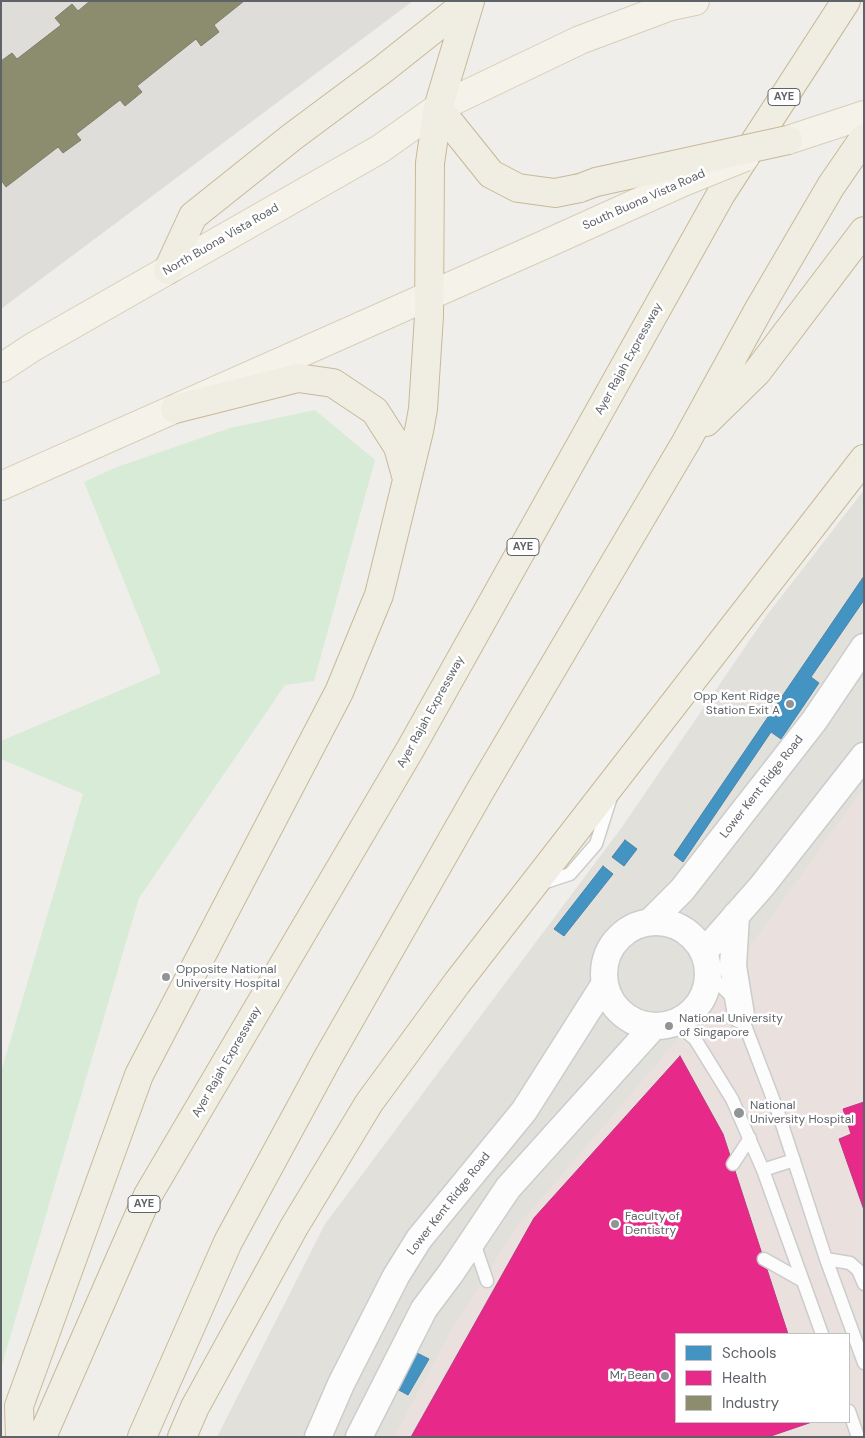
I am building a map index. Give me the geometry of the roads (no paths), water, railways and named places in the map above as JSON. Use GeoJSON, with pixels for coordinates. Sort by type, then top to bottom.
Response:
{"type":"FeatureCollection","features":[{"type":"Feature","properties":{"kind":"highway"},"geometry":{"type":"LineString","coordinates":[[20,1437],[19,1406],[139,1075],[339,692],[378,595],[407,479],[422,409],[429,298],[430,163],[438,108],[470,1]]}},
{"type":"Feature","properties":{"kind":"highway"},"geometry":{"type":"LineString","coordinates":[[168,270],[193,216],[292,137],[470,1]]}},
{"type":"Feature","properties":{"kind":"highway","name":"Ayer Rajah Expressway"},"geometry":{"type":"LineString","coordinates":[[42,1437],[148,1195],[411,748],[721,194],[846,1]]}},
{"type":"Feature","properties":{"kind":"highway"},"geometry":{"type":"LineString","coordinates":[[438,108],[491,174],[518,188],[555,193],[580,188],[596,182],[788,140]]}},
{"type":"Feature","properties":{"kind":"highway"},"geometry":{"type":"LineString","coordinates":[[142,1437],[228,1242],[321,1070],[485,783],[686,442],[759,309],[831,186],[864,138]]}},
{"type":"Feature","properties":{"kind":"highway"},"geometry":{"type":"LineString","coordinates":[[686,442],[757,372],[864,231]]}},
{"type":"Feature","properties":{"kind":"highway"},"geometry":{"type":"LineString","coordinates":[[175,409],[298,378],[333,383],[375,411],[398,447],[407,479]]}},
{"type":"Feature","properties":{"kind":"highway"},"geometry":{"type":"LineString","coordinates":[[182,1437],[195,1407],[294,1227],[369,1103],[457,983],[864,459]]}},
{"type":"Feature","properties":{"kind":"main road"},"geometry":{"type":"LineString","coordinates":[[438,108],[580,40],[683,4]]}},
{"type":"Feature","properties":{"kind":"main road","name":"North Buona Vista Road"},"geometry":{"type":"LineString","coordinates":[[1,368],[380,149],[438,108]]}},
{"type":"Feature","properties":{"kind":"main road","name":"South Buona Vista Road"},"geometry":{"type":"LineString","coordinates":[[429,298],[683,182],[788,140],[864,115]]}},
{"type":"Feature","properties":{"kind":"main road"},"geometry":{"type":"LineString","coordinates":[[1,486],[429,298]]}},
{"type":"Feature","properties":{"kind":"street","name":"Lower Kent Ridge Road"},"geometry":{"type":"LineString","coordinates":[[664,1025],[631,1021],[614,1006],[604,985],[603,967],[608,950],[619,936],[634,925],[651,921],[682,890],[814,721],[864,646]]}},
{"type":"Feature","properties":{"kind":"street"},"geometry":{"type":"LineString","coordinates":[[706,962],[736,915],[762,886],[864,756]]}},
{"type":"Feature","properties":{"kind":"street"},"geometry":{"type":"LineString","coordinates":[[736,915],[733,966],[741,1015]]}},
{"type":"Feature","properties":{"kind":"street"},"geometry":{"type":"LineString","coordinates":[[359,1437],[424,1308],[508,1188],[664,1025],[693,1012],[701,1000],[704,994],[706,962],[695,938],[682,928],[667,922],[651,921]]}},
{"type":"Feature","properties":{"kind":"street","name":"Lower Kent Ridge Road"},"geometry":{"type":"LineString","coordinates":[[318,1437],[341,1384],[405,1261],[453,1196],[524,1111],[604,985]]}},
{"type":"Feature","properties":{"kind":"lane"},"geometry":{"type":"LineString","coordinates":[[706,962],[732,997],[741,1015],[794,1160],[826,1258],[864,1363]]}},
{"type":"Feature","properties":{"kind":"lane"},"geometry":{"type":"LineString","coordinates":[[664,1025],[695,1039],[722,1081],[750,1138],[763,1170],[822,1333]]}},
{"type":"Feature","properties":{"kind":"lane"},"geometry":{"type":"LineString","coordinates":[[733,1164],[750,1138]]}},
{"type":"Feature","properties":{"kind":"lane"},"geometry":{"type":"LineString","coordinates":[[763,1170],[794,1160]]}},
{"type":"Feature","properties":{"kind":"lane"},"geometry":{"type":"LineString","coordinates":[[473,1240],[487,1281]]}},
{"type":"Feature","properties":{"kind":"lane"},"geometry":{"type":"LineString","coordinates":[[826,1258],[850,1263],[858,1270],[864,1284]]}},
{"type":"Feature","properties":{"kind":"lane"},"geometry":{"type":"LineString","coordinates":[[764,1259],[803,1281]]}},
{"type":"Feature","properties":{"kind":"lane"},"geometry":{"type":"LineString","coordinates":[[850,1414],[858,1437]]}},
{"type":"Feature","properties":{"kind":"place","name":"Opp Kent Ridge Station Exit A"},"geometry":{"type":"Point","coordinates":[790,704]}},
{"type":"Feature","properties":{"kind":"place","name":"Opposite National University Hospital"},"geometry":{"type":"Point","coordinates":[166,977]}},
{"type":"Feature","properties":{"kind":"place","name":"National University of Singapore"},"geometry":{"type":"Point","coordinates":[669,1026]}},
{"type":"Feature","properties":{"kind":"place","name":"National University Hospital"},"geometry":{"type":"Point","coordinates":[739,1113]}},
{"type":"Feature","properties":{"kind":"place","name":"Faculty of Dentistry"},"geometry":{"type":"Point","coordinates":[615,1224]}},
{"type":"Feature","properties":{"kind":"place","name":"Mr Bean"},"geometry":{"type":"Point","coordinates":[665,1376]}}]}
